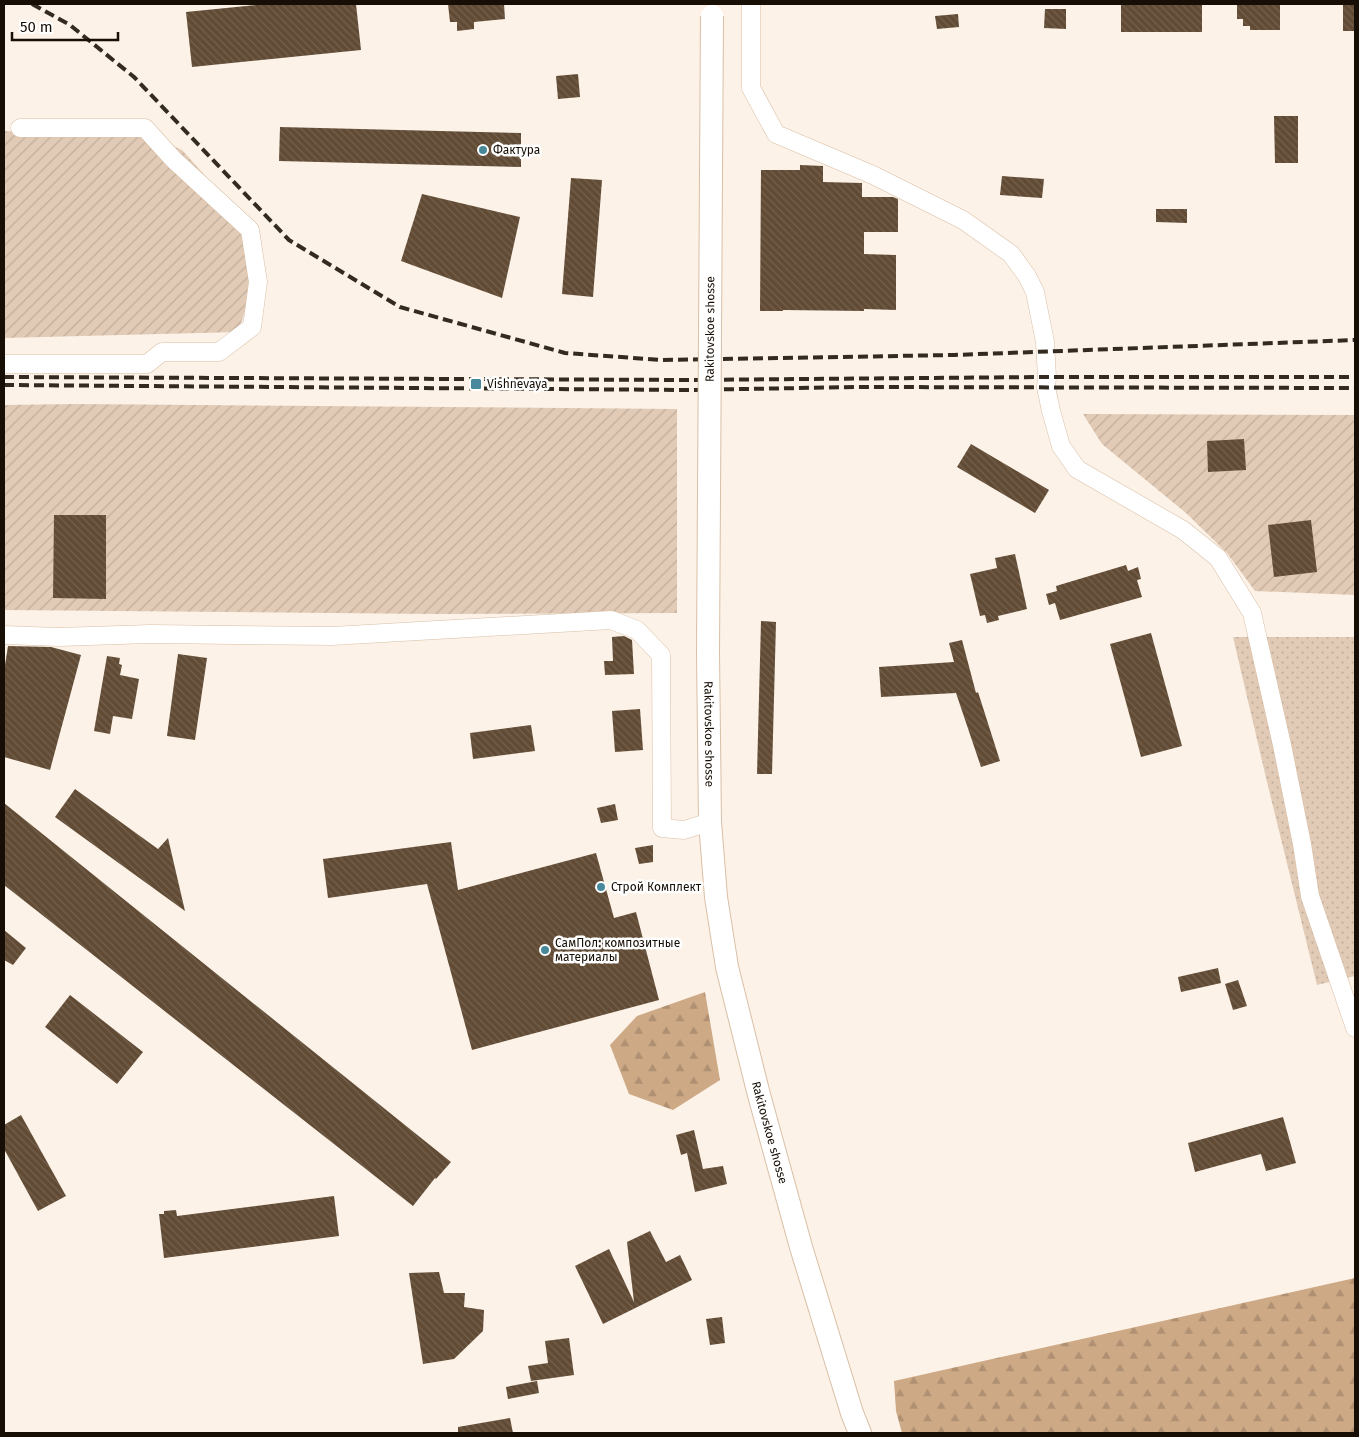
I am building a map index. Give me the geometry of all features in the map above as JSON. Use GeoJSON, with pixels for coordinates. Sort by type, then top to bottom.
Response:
{"type":"FeatureCollection","features":[{"type":"Feature","properties":{"kind":"main road","name":"Rakitovskoe shosse"},"geometry":{"type":"LineString","coordinates":[[712,10],[708,653],[710,822],[716,897],[727,967],[759,1096],[796,1228],[860,1433]]}},
{"type":"Feature","properties":{"kind":"street"},"geometry":{"type":"LineString","coordinates":[[751,4],[751,88],[776,134],[873,175],[963,220],[1011,254],[1027,276],[1035,292],[1045,342],[1046,387],[1050,410],[1061,446],[1077,469],[1183,530],[1218,558],[1252,613],[1282,745],[1302,844],[1310,896],[1355,1028]]}},
{"type":"Feature","properties":{"kind":"street"},"geometry":{"type":"LineString","coordinates":[[4,364],[147,364],[162,352],[219,352],[252,327],[258,282],[250,230],[174,160],[145,128],[20,128]]}},
{"type":"Feature","properties":{"kind":"street"},"geometry":{"type":"LineString","coordinates":[[4,635],[59,637],[159,634],[332,636],[611,620],[637,630],[660,655],[662,828],[684,830],[710,822]]}},
{"type":"Feature","properties":{"kind":"green space"},"geometry":{"type":"Polygon","coordinates":[[[705,992],[720,1080],[673,1110],[629,1094],[610,1045],[637,1016],[705,992]]]}},
{"type":"Feature","properties":{"kind":"green space"},"geometry":{"type":"Polygon","coordinates":[[[1355,1278],[1355,1433],[902,1433],[896,1411],[894,1381],[1355,1278]]]}},
{"type":"Feature","properties":{"kind":"shaded area"},"geometry":{"type":"Polygon","coordinates":[[[4,131],[151,136],[182,150],[242,217],[255,281],[238,332],[4,338],[4,131]]]}},
{"type":"Feature","properties":{"kind":"shaded area"},"geometry":{"type":"Polygon","coordinates":[[[4,405],[677,409],[677,613],[434,614],[4,610],[4,405]]]}},
{"type":"Feature","properties":{"kind":"shaded area"},"geometry":{"type":"Polygon","coordinates":[[[1083,414],[1355,415],[1355,595],[1255,591],[1227,553],[1186,513],[1102,444],[1083,414]]]}},
{"type":"Feature","properties":{"kind":"shaded area"},"geometry":{"type":"Polygon","coordinates":[[[1233,637],[1355,637],[1355,976],[1317,985],[1233,637]]]}},
{"type":"Feature","properties":{"kind":"building"},"geometry":{"type":"Polygon","coordinates":[[[267,4],[356,4],[361,50],[192,67],[186,12],[267,4]]]}},
{"type":"Feature","properties":{"kind":"building"},"geometry":{"type":"Polygon","coordinates":[[[448,4],[504,4],[505,19],[474,22],[474,29],[457,31],[457,22],[450,22],[448,4]]]}},
{"type":"Feature","properties":{"kind":"building"},"geometry":{"type":"Polygon","coordinates":[[[1121,4],[1202,4],[1202,32],[1121,32],[1121,4]]]}},
{"type":"Feature","properties":{"kind":"building"},"geometry":{"type":"Polygon","coordinates":[[[1237,4],[1280,4],[1280,30],[1250,30],[1250,26],[1243,26],[1243,19],[1237,19],[1237,4]]]}},
{"type":"Feature","properties":{"kind":"building"},"geometry":{"type":"Polygon","coordinates":[[[1343,4],[1355,4],[1355,31],[1343,31],[1343,4]]]}},
{"type":"Feature","properties":{"kind":"building"},"geometry":{"type":"Polygon","coordinates":[[[1045,9],[1066,9],[1066,29],[1044,28],[1045,9]]]}},
{"type":"Feature","properties":{"kind":"building"},"geometry":{"type":"Polygon","coordinates":[[[958,14],[959,27],[937,29],[935,16],[958,14]]]}},
{"type":"Feature","properties":{"kind":"building"},"geometry":{"type":"Polygon","coordinates":[[[578,74],[580,97],[558,99],[556,76],[578,74]]]}},
{"type":"Feature","properties":{"kind":"building"},"geometry":{"type":"Polygon","coordinates":[[[1274,116],[1298,116],[1298,163],[1275,163],[1274,116]]]}},
{"type":"Feature","properties":{"kind":"building"},"geometry":{"type":"Polygon","coordinates":[[[280,127],[521,133],[521,167],[279,161],[280,127]]]}},
{"type":"Feature","properties":{"kind":"building"},"geometry":{"type":"Polygon","coordinates":[[[800,165],[823,166],[823,182],[862,183],[862,197],[893,197],[898,199],[898,232],[864,232],[864,254],[896,255],[896,310],[760,311],[761,170],[800,170],[800,165]]]}},
{"type":"Feature","properties":{"kind":"building"},"geometry":{"type":"Polygon","coordinates":[[[1002,176],[1044,179],[1042,198],[1000,195],[1002,176]]]}},
{"type":"Feature","properties":{"kind":"building"},"geometry":{"type":"Polygon","coordinates":[[[571,178],[602,180],[593,297],[562,294],[571,178]]]}},
{"type":"Feature","properties":{"kind":"building"},"geometry":{"type":"Polygon","coordinates":[[[422,194],[520,217],[502,298],[401,261],[422,194]]]}},
{"type":"Feature","properties":{"kind":"building"},"geometry":{"type":"Polygon","coordinates":[[[1156,209],[1187,209],[1187,223],[1156,222],[1156,209]]]}},
{"type":"Feature","properties":{"kind":"building"},"geometry":{"type":"Polygon","coordinates":[[[1244,439],[1246,470],[1208,472],[1207,441],[1244,439]]]}},
{"type":"Feature","properties":{"kind":"building"},"geometry":{"type":"Polygon","coordinates":[[[971,444],[1049,490],[1035,513],[957,467],[971,444]]]}},
{"type":"Feature","properties":{"kind":"building"},"geometry":{"type":"Polygon","coordinates":[[[54,515],[106,515],[106,599],[53,598],[54,515]]]}},
{"type":"Feature","properties":{"kind":"building"},"geometry":{"type":"Polygon","coordinates":[[[1311,520],[1317,572],[1274,577],[1268,525],[1311,520]]]}},
{"type":"Feature","properties":{"kind":"building"},"geometry":{"type":"Polygon","coordinates":[[[1015,554],[1027,609],[998,616],[999,620],[987,623],[985,615],[980,616],[970,574],[997,568],[995,558],[1015,554]]]}},
{"type":"Feature","properties":{"kind":"building"},"geometry":{"type":"Polygon","coordinates":[[[1126,565],[1128,571],[1138,567],[1141,579],[1137,580],[1142,597],[1060,620],[1055,603],[1049,605],[1046,594],[1057,591],[1056,586],[1126,565]]]}},
{"type":"Feature","properties":{"kind":"building"},"geometry":{"type":"Polygon","coordinates":[[[761,621],[776,622],[772,774],[757,774],[761,621]]]}},
{"type":"Feature","properties":{"kind":"building"},"geometry":{"type":"Polygon","coordinates":[[[1151,633],[1182,746],[1141,757],[1110,644],[1151,633]]]}},
{"type":"Feature","properties":{"kind":"building"},"geometry":{"type":"Polygon","coordinates":[[[624,636],[632,640],[634,674],[605,675],[604,661],[613,661],[612,637],[624,636]]]}},
{"type":"Feature","properties":{"kind":"building"},"geometry":{"type":"Polygon","coordinates":[[[962,640],[976,693],[978,692],[1000,761],[981,767],[956,693],[881,697],[879,667],[954,662],[949,643],[962,640]]]}},
{"type":"Feature","properties":{"kind":"building"},"geometry":{"type":"Polygon","coordinates":[[[8,646],[51,647],[81,655],[50,770],[4,757],[4,665],[8,646]]]}},
{"type":"Feature","properties":{"kind":"building"},"geometry":{"type":"Polygon","coordinates":[[[178,654],[207,658],[195,740],[167,736],[178,654]]]}},
{"type":"Feature","properties":{"kind":"building"},"geometry":{"type":"Polygon","coordinates":[[[107,656],[120,658],[119,664],[122,665],[120,675],[139,679],[132,719],[113,716],[110,734],[94,731],[107,656]]]}},
{"type":"Feature","properties":{"kind":"building"},"geometry":{"type":"Polygon","coordinates":[[[640,709],[643,750],[615,752],[612,711],[640,709]]]}},
{"type":"Feature","properties":{"kind":"building"},"geometry":{"type":"Polygon","coordinates":[[[531,725],[535,751],[473,759],[470,733],[531,725]]]}},
{"type":"Feature","properties":{"kind":"building"},"geometry":{"type":"Polygon","coordinates":[[[75,789],[158,849],[168,838],[185,911],[55,817],[75,789]]]}},
{"type":"Feature","properties":{"kind":"building"},"geometry":{"type":"Polygon","coordinates":[[[4,803],[451,1162],[435,1178],[413,1206],[4,885],[4,803]]]}},
{"type":"Feature","properties":{"kind":"building"},"geometry":{"type":"Polygon","coordinates":[[[615,804],[618,820],[601,823],[597,808],[615,804]]]}},
{"type":"Feature","properties":{"kind":"building","name":"СамПол: композитные материалы"},"geometry":{"type":"Polygon","coordinates":[[[451,842],[458,890],[596,853],[614,918],[636,912],[659,1000],[472,1050],[427,884],[328,898],[323,859],[451,842]]]}},
{"type":"Feature","properties":{"kind":"building"},"geometry":{"type":"Polygon","coordinates":[[[653,845],[653,862],[639,864],[635,848],[653,845]]]}},
{"type":"Feature","properties":{"kind":"building"},"geometry":{"type":"Polygon","coordinates":[[[4,930],[26,948],[13,965],[4,960],[4,930]]]}},
{"type":"Feature","properties":{"kind":"building"},"geometry":{"type":"Polygon","coordinates":[[[1218,968],[1221,983],[1181,992],[1178,977],[1218,968]]]}},
{"type":"Feature","properties":{"kind":"building"},"geometry":{"type":"Polygon","coordinates":[[[1238,980],[1247,1006],[1233,1010],[1225,984],[1238,980]]]}},
{"type":"Feature","properties":{"kind":"building"},"geometry":{"type":"Polygon","coordinates":[[[70,995],[143,1052],[117,1084],[45,1027],[70,995]]]}},
{"type":"Feature","properties":{"kind":"building"},"geometry":{"type":"Polygon","coordinates":[[[21,1115],[66,1196],[38,1211],[4,1149],[4,1125],[21,1115]]]}},
{"type":"Feature","properties":{"kind":"building"},"geometry":{"type":"Polygon","coordinates":[[[1283,1117],[1296,1163],[1266,1171],[1261,1154],[1195,1172],[1188,1143],[1283,1117]]]}},
{"type":"Feature","properties":{"kind":"building"},"geometry":{"type":"Polygon","coordinates":[[[694,1130],[703,1169],[723,1166],[727,1184],[695,1192],[687,1153],[681,1155],[676,1135],[694,1130]]]}},
{"type":"Feature","properties":{"kind":"building"},"geometry":{"type":"Polygon","coordinates":[[[334,1196],[339,1236],[164,1258],[159,1214],[164,1214],[164,1211],[176,1210],[177,1216],[334,1196]]]}},
{"type":"Feature","properties":{"kind":"building"},"geometry":{"type":"Polygon","coordinates":[[[650,1231],[666,1262],[680,1255],[692,1280],[603,1324],[575,1266],[609,1249],[634,1302],[627,1242],[650,1231]]]}},
{"type":"Feature","properties":{"kind":"building"},"geometry":{"type":"Polygon","coordinates":[[[439,1272],[444,1293],[465,1293],[464,1307],[484,1310],[483,1331],[454,1359],[423,1364],[409,1273],[439,1272]]]}},
{"type":"Feature","properties":{"kind":"building"},"geometry":{"type":"Polygon","coordinates":[[[722,1317],[725,1343],[710,1345],[706,1319],[722,1317]]]}},
{"type":"Feature","properties":{"kind":"building"},"geometry":{"type":"Polygon","coordinates":[[[569,1338],[574,1375],[531,1381],[528,1366],[548,1363],[545,1341],[569,1338]]]}},
{"type":"Feature","properties":{"kind":"building"},"geometry":{"type":"Polygon","coordinates":[[[537,1381],[539,1393],[508,1399],[506,1387],[537,1381]]]}},
{"type":"Feature","properties":{"kind":"building"},"geometry":{"type":"Polygon","coordinates":[[[510,1418],[513,1433],[458,1433],[458,1427],[510,1418]]]}},
{"type":"Feature","properties":{"kind":"railway"},"geometry":{"type":"LineString","coordinates":[[32,4],[70,25],[134,77],[289,240],[400,307],[565,353],[662,360],[954,355],[1355,340]]}},
{"type":"Feature","properties":{"kind":"railway"},"geometry":{"type":"LineString","coordinates":[[4,377],[689,380],[1355,377]]}},
{"type":"Feature","properties":{"kind":"railway"},"geometry":{"type":"LineString","coordinates":[[4,385],[688,390],[858,387],[1355,388]]}},
{"type":"Feature","properties":{"kind":"place","name":"Фактура"},"geometry":{"type":"Point","coordinates":[483,150]}},
{"type":"Feature","properties":{"kind":"place","name":"Vishnevaya"},"geometry":{"type":"Point","coordinates":[476,384]}},
{"type":"Feature","properties":{"kind":"place","name":"Строй Комплект"},"geometry":{"type":"Point","coordinates":[601,887]}},
{"type":"Feature","properties":{"kind":"place","name":"СамПол: композитные материалы"},"geometry":{"type":"Point","coordinates":[545,950]}}]}
